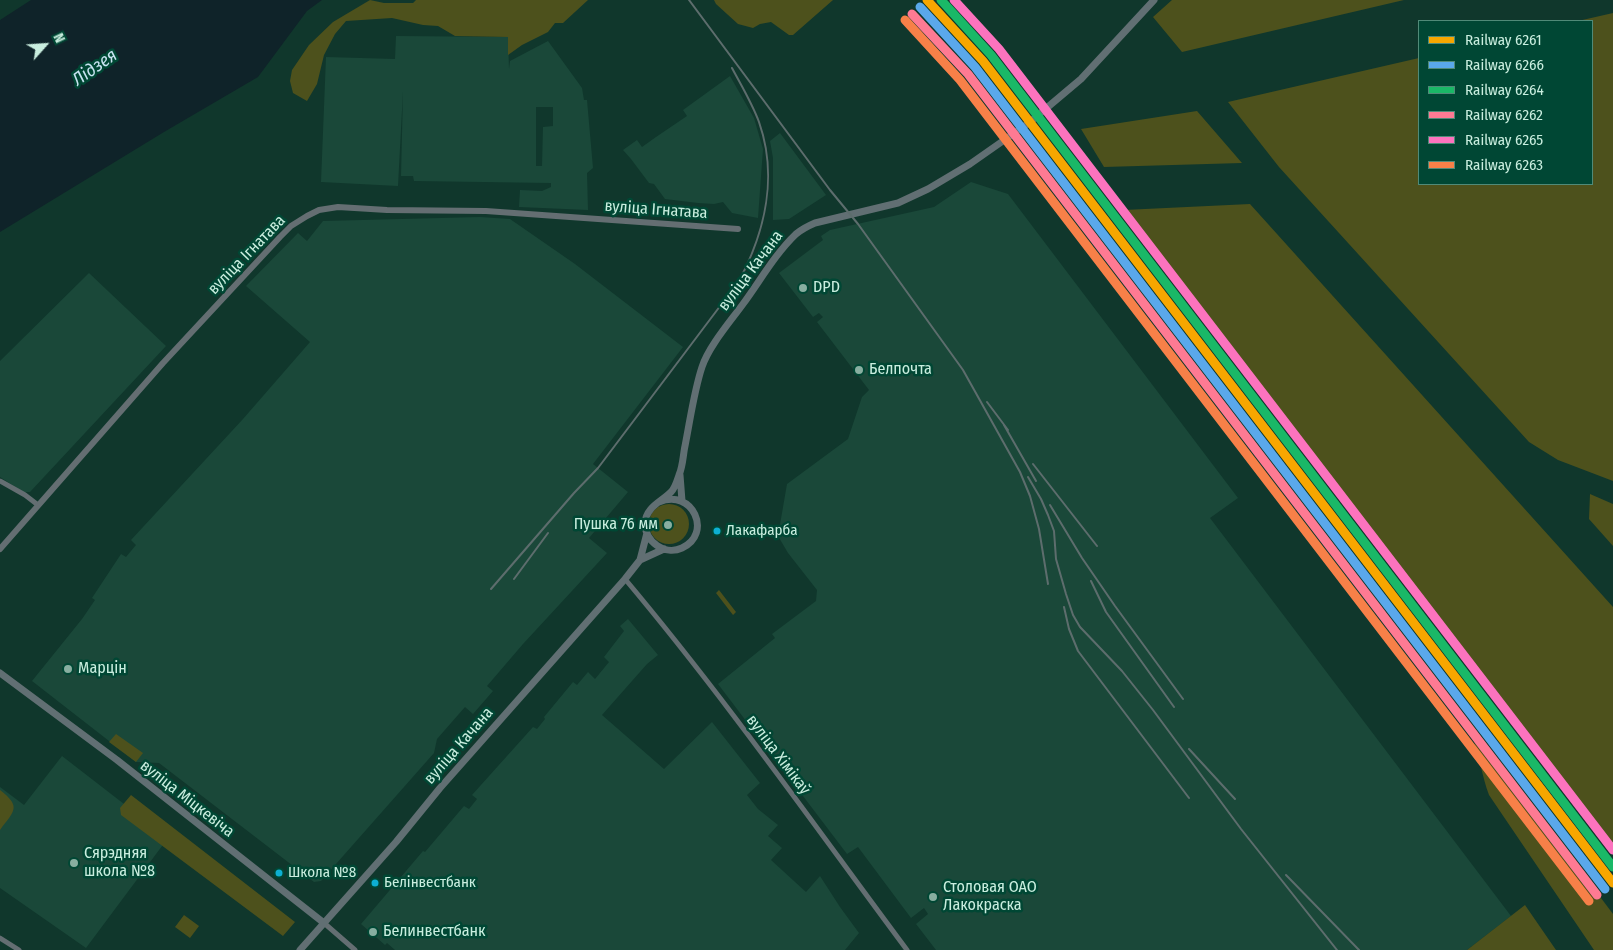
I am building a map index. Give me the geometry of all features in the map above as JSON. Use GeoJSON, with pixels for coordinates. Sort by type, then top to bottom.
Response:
{"type":"FeatureCollection","features":[{"type":"Feature","properties":{"kind":"main road","name":"вуліца Качана"},"geometry":{"type":"LineString","coordinates":[[300,950],[640,560],[647,532],[645,524],[647,515],[652,508],[672,491],[680,472],[702,366],[718,339],[780,253],[796,234],[805,227],[815,223],[898,203],[928,189],[970,164],[1030,122],[1081,79],[1149,2]]}},
{"type":"Feature","properties":{"kind":"main road","name":"вуліца Качана"},"geometry":{"type":"LineString","coordinates":[[640,560],[664,549],[677,550],[684,548],[690,543],[696,533],[696,515],[688,504],[682,501],[680,472]]}},
{"type":"Feature","properties":{"kind":"main road"},"geometry":{"type":"LineString","coordinates":[[659,502],[670,498],[682,501]]}},
{"type":"Feature","properties":{"kind":"main road"},"geometry":{"type":"LineString","coordinates":[[647,532],[653,543],[664,549]]}},
{"type":"Feature","properties":{"kind":"main road","name":"вуліца Міцкевіча"},"geometry":{"type":"LineString","coordinates":[[0,673],[116,760],[324,923]]}},
{"type":"Feature","properties":{"kind":"street","name":"вуліца Ігнатава"},"geometry":{"type":"LineString","coordinates":[[0,549],[163,363],[280,236],[300,220],[319,210],[338,207],[387,210],[486,211],[738,229]]}},
{"type":"Feature","properties":{"kind":"street"},"geometry":{"type":"LineString","coordinates":[[0,482],[26,495],[38,505]]}},
{"type":"Feature","properties":{"kind":"street","name":"вуліца Хімікаў"},"geometry":{"type":"LineString","coordinates":[[625,579],[688,656],[906,950]]}},
{"type":"Feature","properties":{"kind":"street","name":"вуліца Міцкевіча"},"geometry":{"type":"LineString","coordinates":[[324,923],[355,950]]}},
{"type":"Feature","properties":{"kind":"street"},"geometry":{"type":"LineString","coordinates":[[0,938],[19,950]]}},
{"type":"Feature","properties":{"kind":"shaded area"},"geometry":{"type":"Polygon","coordinates":[[[370,0],[384,3],[413,3],[416,0],[588,0],[563,23],[555,23],[548,32],[522,45],[508,55],[508,37],[455,36],[438,26],[423,25],[392,18],[346,21],[335,34],[324,55],[317,84],[307,101],[293,93],[290,81],[292,70],[309,45],[333,22],[370,0]]]}},
{"type":"Feature","properties":{"kind":"shaded area"},"geometry":{"type":"Polygon","coordinates":[[[714,0],[833,0],[793,35],[789,35],[771,22],[760,24],[753,28],[738,24],[714,0]]]}},
{"type":"Feature","properties":{"kind":"shaded area"},"geometry":{"type":"Polygon","coordinates":[[[1172,0],[1404,0],[1182,52],[1153,17],[1172,0]]]}},
{"type":"Feature","properties":{"kind":"shaded area"},"geometry":{"type":"Polygon","coordinates":[[[1613,13],[1613,481],[1558,460],[1529,442],[1279,167],[1228,102],[1418,58],[1418,185],[1593,185],[1593,20],[1582,20],[1613,13]]]}},
{"type":"Feature","properties":{"kind":"shaded area"},"geometry":{"type":"Polygon","coordinates":[[[396,36],[508,37],[509,69],[510,61],[548,41],[582,88],[584,100],[587,100],[593,168],[587,173],[588,210],[519,207],[520,190],[542,191],[551,187],[551,183],[414,181],[413,176],[401,176],[403,91],[398,186],[321,182],[326,57],[395,59],[396,36]],[[536,107],[536,166],[542,166],[543,127],[553,126],[553,107],[536,107]]]}},
{"type":"Feature","properties":{"kind":"shaded area"},"geometry":{"type":"Polygon","coordinates":[[[730,76],[754,118],[763,149],[758,218],[732,213],[723,202],[714,204],[665,199],[654,184],[649,183],[623,150],[637,140],[642,147],[687,116],[683,110],[730,76]]]}},
{"type":"Feature","properties":{"kind":"shaded area"},"geometry":{"type":"Polygon","coordinates":[[[1197,111],[1242,163],[1104,167],[1081,129],[1197,111]]]}},
{"type":"Feature","properties":{"kind":"shaded area"},"geometry":{"type":"Polygon","coordinates":[[[780,133],[826,195],[789,219],[773,220],[773,158],[770,141],[780,133]]]}},
{"type":"Feature","properties":{"kind":"shaded area","name":"Лакафарба"},"geometry":{"type":"Polygon","coordinates":[[[971,182],[1008,194],[1238,498],[1210,518],[1511,916],[1467,950],[936,950],[916,924],[928,914],[924,908],[911,918],[858,847],[847,854],[718,684],[775,638],[772,634],[816,601],[817,590],[788,553],[778,536],[787,484],[848,439],[862,397],[869,390],[817,322],[823,317],[819,313],[813,317],[779,273],[823,240],[821,236],[830,230],[934,207],[971,182]]]}},
{"type":"Feature","properties":{"kind":"shaded area"},"geometry":{"type":"Polygon","coordinates":[[[1250,204],[1613,607],[1613,848],[1124,210],[1250,204]]]}},
{"type":"Feature","properties":{"kind":"shaded area"},"geometry":{"type":"Polygon","coordinates":[[[480,217],[510,219],[575,264],[683,347],[593,464],[628,492],[589,538],[607,553],[487,686],[493,691],[473,714],[465,707],[437,739],[434,753],[321,881],[314,882],[159,763],[136,762],[32,681],[82,619],[95,600],[92,598],[121,554],[126,557],[136,545],[131,540],[243,419],[310,342],[246,286],[298,233],[307,241],[323,221],[480,217]]]}},
{"type":"Feature","properties":{"kind":"shaded area"},"geometry":{"type":"Polygon","coordinates":[[[89,273],[166,346],[30,492],[23,492],[0,477],[0,361],[89,273]]]}},
{"type":"Feature","properties":{"kind":"shaded area"},"geometry":{"type":"Polygon","coordinates":[[[1590,494],[1613,504],[1613,546],[1589,519],[1590,494]]]}},
{"type":"Feature","properties":{"kind":"shaded area"},"geometry":{"type":"Polygon","coordinates":[[[669,504],[683,510],[689,524],[683,538],[669,544],[655,538],[649,524],[655,510],[669,504]]]}},
{"type":"Feature","properties":{"kind":"shaded area"},"geometry":{"type":"Polygon","coordinates":[[[719,590],[736,612],[733,615],[716,593],[719,590]]]}},
{"type":"Feature","properties":{"kind":"shaded area"},"geometry":{"type":"Polygon","coordinates":[[[628,619],[658,655],[647,664],[602,715],[664,769],[712,722],[760,783],[747,795],[758,809],[778,825],[768,836],[782,848],[771,860],[806,892],[820,876],[859,933],[845,950],[395,950],[387,943],[385,945],[361,924],[464,806],[469,809],[477,799],[472,795],[533,727],[537,729],[545,719],[544,717],[573,682],[577,685],[588,672],[595,679],[609,662],[604,657],[624,631],[620,626],[628,619]]]}},
{"type":"Feature","properties":{"kind":"shaded area"},"geometry":{"type":"Polygon","coordinates":[[[116,734],[143,753],[136,762],[109,742],[116,734]]]}},
{"type":"Feature","properties":{"kind":"shaded area"},"geometry":{"type":"Polygon","coordinates":[[[1477,737],[1487,746],[1613,914],[1613,950],[1594,950],[1489,795],[1473,738],[1477,737]]]}},
{"type":"Feature","properties":{"kind":"shaded area","name":"Сярэдняя школа №8"},"geometry":{"type":"Polygon","coordinates":[[[62,756],[168,838],[86,948],[0,888],[0,787],[24,805],[62,756]]]}},
{"type":"Feature","properties":{"kind":"shaded area"},"geometry":{"type":"Polygon","coordinates":[[[0,790],[11,801],[14,809],[0,830],[0,790]]]}},
{"type":"Feature","properties":{"kind":"shaded area"},"geometry":{"type":"Polygon","coordinates":[[[131,795],[295,922],[283,936],[121,815],[120,808],[131,795]]]}},
{"type":"Feature","properties":{"kind":"shaded area"},"geometry":{"type":"Polygon","coordinates":[[[1525,905],[1556,950],[1467,950],[1525,905]]]}},
{"type":"Feature","properties":{"kind":"shaded area"},"geometry":{"type":"Polygon","coordinates":[[[184,915],[199,926],[190,938],[175,927],[184,915]]]}},
{"type":"Feature","properties":{"kind":"water","name":"Лідзея"},"geometry":{"type":"Polygon","coordinates":[[[31,0],[322,0],[307,11],[258,77],[0,232],[0,20],[31,0]]]}},
{"type":"Feature","properties":{"kind":"railway"},"geometry":{"type":"LineString","coordinates":[[689,0],[830,190],[858,224],[963,370],[1020,472],[1030,496],[1039,529],[1048,584]]}},
{"type":"Feature","properties":{"kind":"railway"},"geometry":{"type":"LineString","coordinates":[[491,589],[598,468],[739,281],[748,262],[762,223],[766,203],[768,163],[765,142],[759,122],[732,68]]}},
{"type":"Feature","properties":{"kind":"railway"},"geometry":{"type":"LineString","coordinates":[[987,402],[1008,430]]}},
{"type":"Feature","properties":{"kind":"railway"},"geometry":{"type":"LineString","coordinates":[[1004,425],[1036,481]]}},
{"type":"Feature","properties":{"kind":"railway"},"geometry":{"type":"LineString","coordinates":[[1033,464],[1097,546]]}},
{"type":"Feature","properties":{"kind":"railway"},"geometry":{"type":"LineString","coordinates":[[1028,477],[1041,499],[1054,531],[1056,559],[1073,615],[1080,627],[1122,671],[1241,829],[1337,950]]}},
{"type":"Feature","properties":{"kind":"railway"},"geometry":{"type":"LineString","coordinates":[[1050,505],[1082,558],[1183,699]]}},
{"type":"Feature","properties":{"kind":"railway"},"geometry":{"type":"LineString","coordinates":[[514,579],[548,533]]}},
{"type":"Feature","properties":{"kind":"railway"},"geometry":{"type":"LineString","coordinates":[[1091,581],[1106,612],[1174,707]]}},
{"type":"Feature","properties":{"kind":"railway"},"geometry":{"type":"LineString","coordinates":[[1064,607],[1069,629],[1078,651],[1189,798]]}},
{"type":"Feature","properties":{"kind":"railway"},"geometry":{"type":"LineString","coordinates":[[1189,749],[1235,799]]}},
{"type":"Feature","properties":{"kind":"railway"},"geometry":{"type":"LineString","coordinates":[[1286,875],[1359,950]]}},
{"type":"Feature","properties":{"kind":"rail line","name":"6261"},"geometry":{"type":"LineString","coordinates":[[927,0],[983,61],[1613,883]]}},
{"type":"Feature","properties":{"kind":"rail line","name":"6264"},"geometry":{"type":"LineString","coordinates":[[941,0],[991,55],[1613,867]]}},
{"type":"Feature","properties":{"kind":"rail line","name":"6265"},"geometry":{"type":"LineString","coordinates":[[954,0],[999,49],[1613,850]]}},
{"type":"Feature","properties":{"kind":"rail line","name":"6266"},"geometry":{"type":"LineString","coordinates":[[920,7],[975,67],[1605,889]]}},
{"type":"Feature","properties":{"kind":"rail line","name":"6262"},"geometry":{"type":"LineString","coordinates":[[912,14],[968,74],[1597,895]]}},
{"type":"Feature","properties":{"kind":"rail line","name":"6263"},"geometry":{"type":"LineString","coordinates":[[905,20],[960,80],[1589,901]]}},
{"type":"Feature","properties":{"kind":"place","name":"DPD"},"geometry":{"type":"Point","coordinates":[803,288]}},
{"type":"Feature","properties":{"kind":"place","name":"Белпочта"},"geometry":{"type":"Point","coordinates":[859,370]}},
{"type":"Feature","properties":{"kind":"place","name":"Пушка 76 мм"},"geometry":{"type":"Point","coordinates":[668,525]}},
{"type":"Feature","properties":{"kind":"place","name":"Лакафарба"},"geometry":{"type":"Point","coordinates":[717,531]}},
{"type":"Feature","properties":{"kind":"place","name":"Марцін"},"geometry":{"type":"Point","coordinates":[68,669]}},
{"type":"Feature","properties":{"kind":"place","name":"Сярэдняя школа №8"},"geometry":{"type":"Point","coordinates":[74,863]}},
{"type":"Feature","properties":{"kind":"place","name":"Школа №8"},"geometry":{"type":"Point","coordinates":[279,873]}},
{"type":"Feature","properties":{"kind":"place","name":"Белінвестбанк"},"geometry":{"type":"Point","coordinates":[375,883]}},
{"type":"Feature","properties":{"kind":"place","name":"Столовая ОАО Лакокраска"},"geometry":{"type":"Point","coordinates":[933,897]}},
{"type":"Feature","properties":{"kind":"place","name":"Белинвестбанк"},"geometry":{"type":"Point","coordinates":[373,932]}}]}
